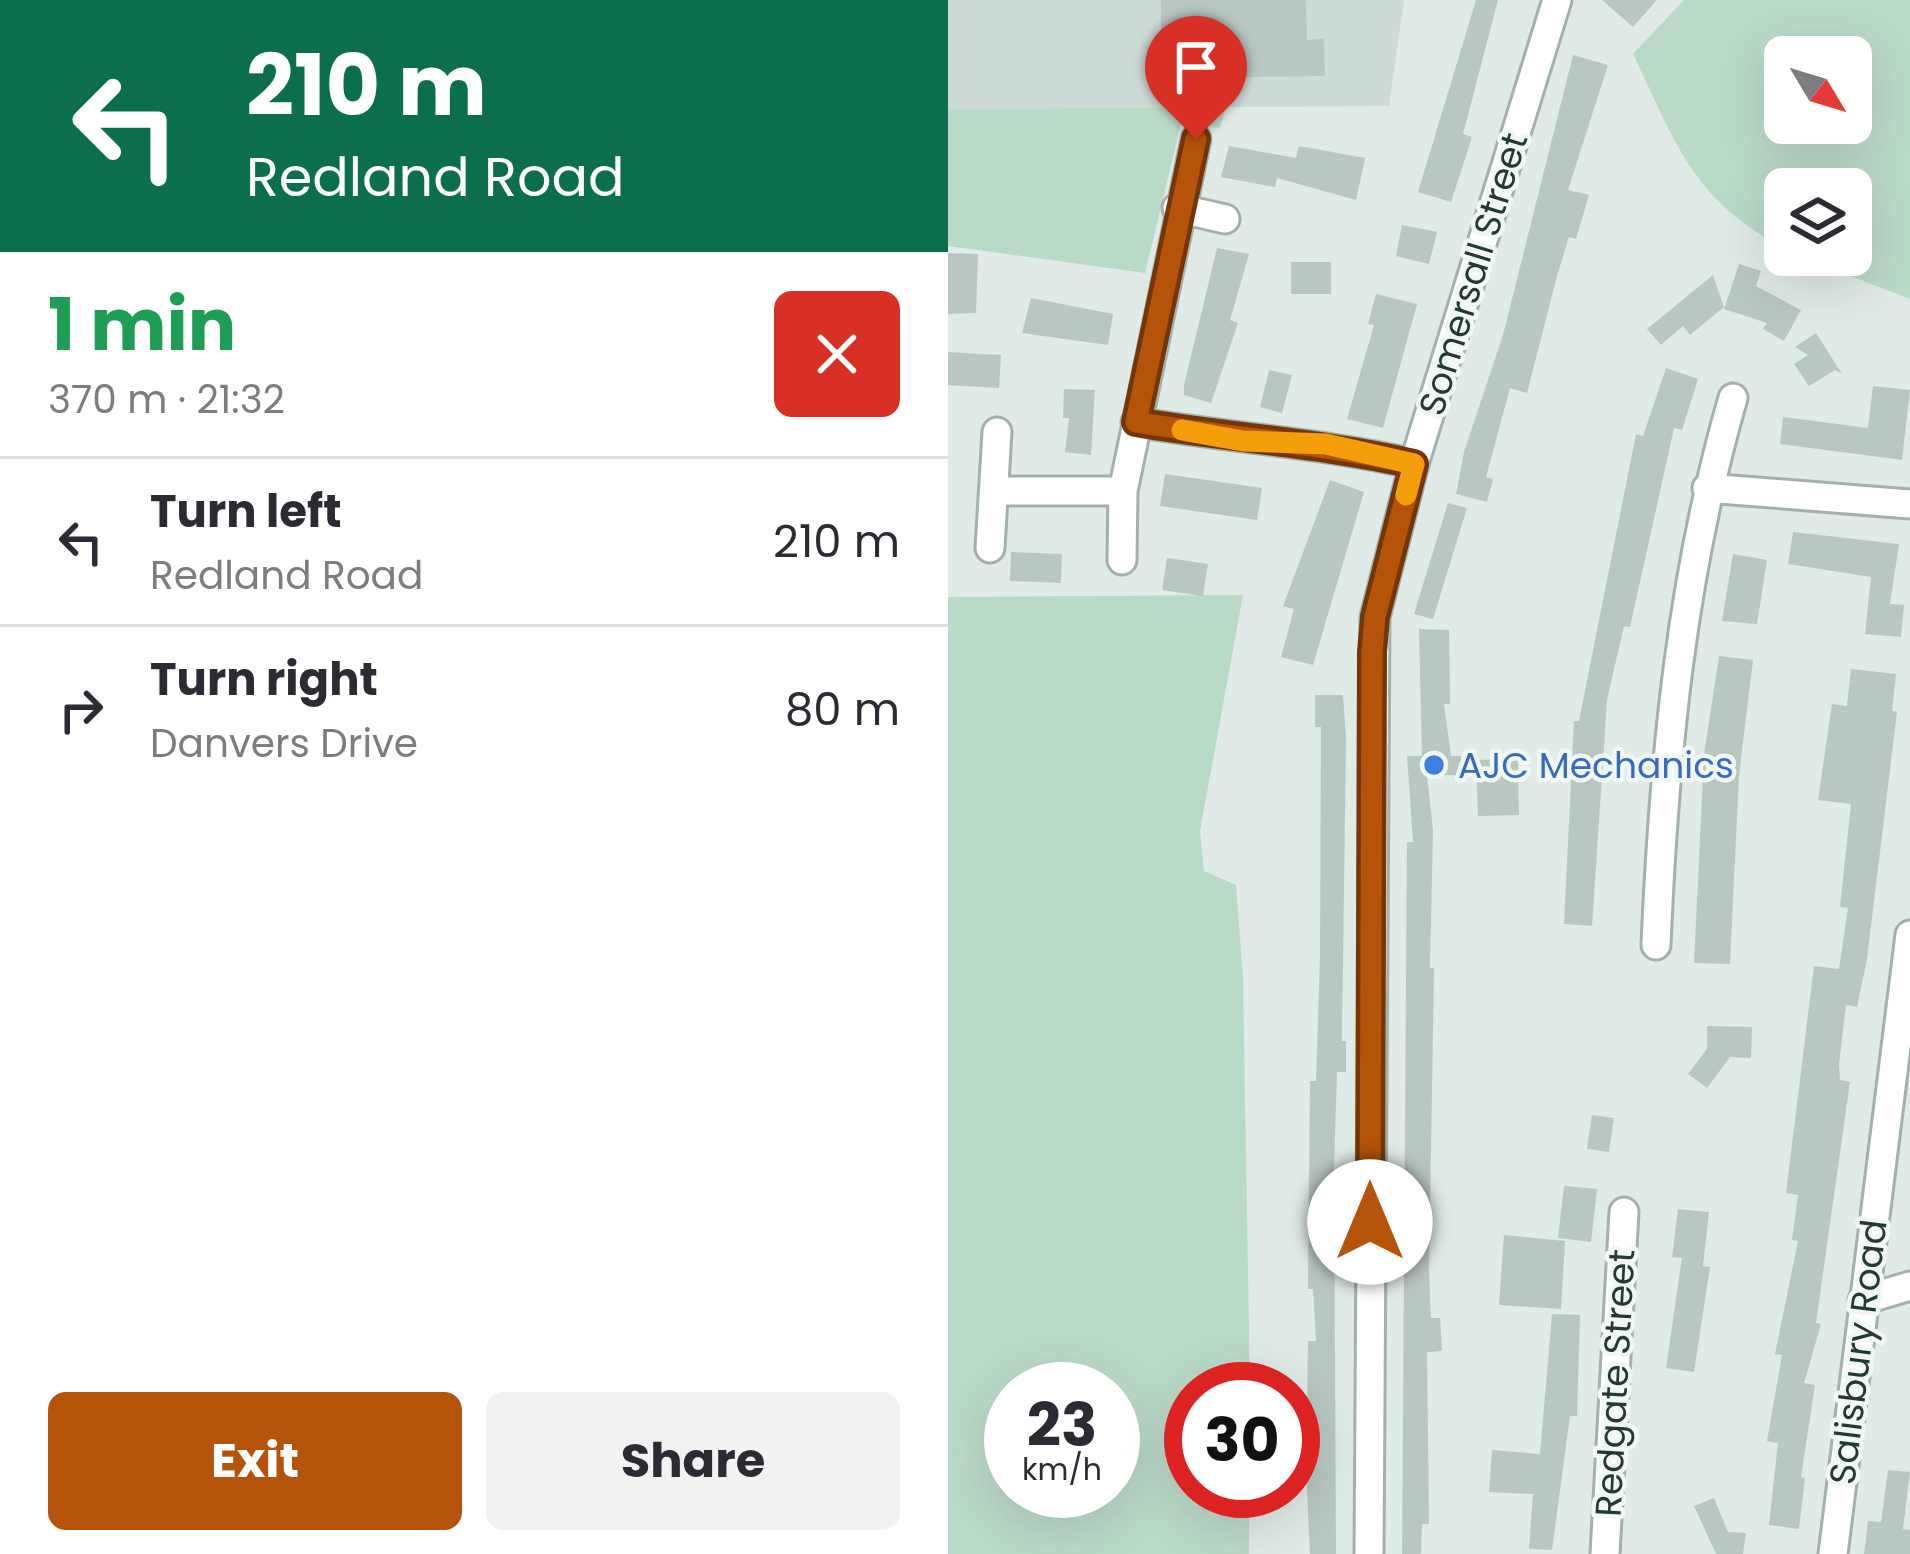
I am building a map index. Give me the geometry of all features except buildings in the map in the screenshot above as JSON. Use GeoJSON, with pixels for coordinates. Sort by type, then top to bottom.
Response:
{"type":"FeatureCollection","features":[{"type":"Feature","properties":{"kind":"street","name":"Somersall Street"},"geometry":{"type":"LineString","coordinates":[[1369,1554],[1375,617],[1414,464],[1557,0]]}},
{"type":"Feature","properties":{"kind":"street"},"geometry":{"type":"LineString","coordinates":[[1122,560],[1123,491],[1177,208],[1196,139]]}},
{"type":"Feature","properties":{"kind":"street"},"geometry":{"type":"LineString","coordinates":[[1177,208],[1225,219]]}},
{"type":"Feature","properties":{"kind":"street"},"geometry":{"type":"LineString","coordinates":[[1656,945],[1663,773],[1707,488],[1733,398]]}},
{"type":"Feature","properties":{"kind":"street"},"geometry":{"type":"LineString","coordinates":[[1136,422],[1243,441],[1326,444],[1414,464]]}},
{"type":"Feature","properties":{"kind":"street"},"geometry":{"type":"LineString","coordinates":[[990,548],[997,432]]}},
{"type":"Feature","properties":{"kind":"street"},"geometry":{"type":"LineString","coordinates":[[1707,488],[1910,504]]}},
{"type":"Feature","properties":{"kind":"street"},"geometry":{"type":"LineString","coordinates":[[997,491],[1123,491]]}},
{"type":"Feature","properties":{"kind":"street","name":"Salisbury Road"},"geometry":{"type":"LineString","coordinates":[[1833,1554],[1910,935]]}},
{"type":"Feature","properties":{"kind":"street","name":"Redgate Street"},"geometry":{"type":"LineString","coordinates":[[1605,1554],[1624,1212]]}},
{"type":"Feature","properties":{"kind":"street"},"geometry":{"type":"LineString","coordinates":[[1864,1300],[1910,1286]]}},
{"type":"Feature","properties":{"kind":"shaded area"},"geometry":{"type":"Polygon","coordinates":[[[948,0],[1404,0],[1389,106],[948,109],[948,0]]]}},
{"type":"Feature","properties":{"kind":"green space"},"geometry":{"type":"Polygon","coordinates":[[[1684,0],[1910,0],[1910,299],[1851,276],[1872,276],[1872,168],[1764,168],[1764,237],[1707,189],[1662,116],[1633,54],[1684,0]]]}},
{"type":"Feature","properties":{"kind":"green space"},"geometry":{"type":"Polygon","coordinates":[[[1226,107],[1220,128],[1182,120],[1145,273],[948,246],[948,109],[1226,107]]]}},
{"type":"Feature","properties":{"kind":"green space"},"geometry":{"type":"Polygon","coordinates":[[[1243,595],[1200,831],[1204,871],[1236,885],[1243,977],[1250,1362],[1164,1362],[1164,1518],[1249,1518],[1249,1554],[948,1554],[948,597],[1243,595]]]}},
{"type":"Feature","properties":{"kind":"slow traffic"},"geometry":{"type":"LineString","coordinates":[[1182,430],[1243,441],[1326,444],[1414,464],[1406,495]]}},
{"type":"Feature","properties":{"kind":"place","name":"AJC Mechanics"},"geometry":{"type":"Point","coordinates":[1434,765]}},
{"type":"Feature","properties":{"kind":"route"},"geometry":{"type":"LineString","coordinates":[[1196,139],[1177,208],[1136,422],[1243,441],[1326,444],[1414,464],[1375,617],[1372,652],[1370,1222]]}}]}
